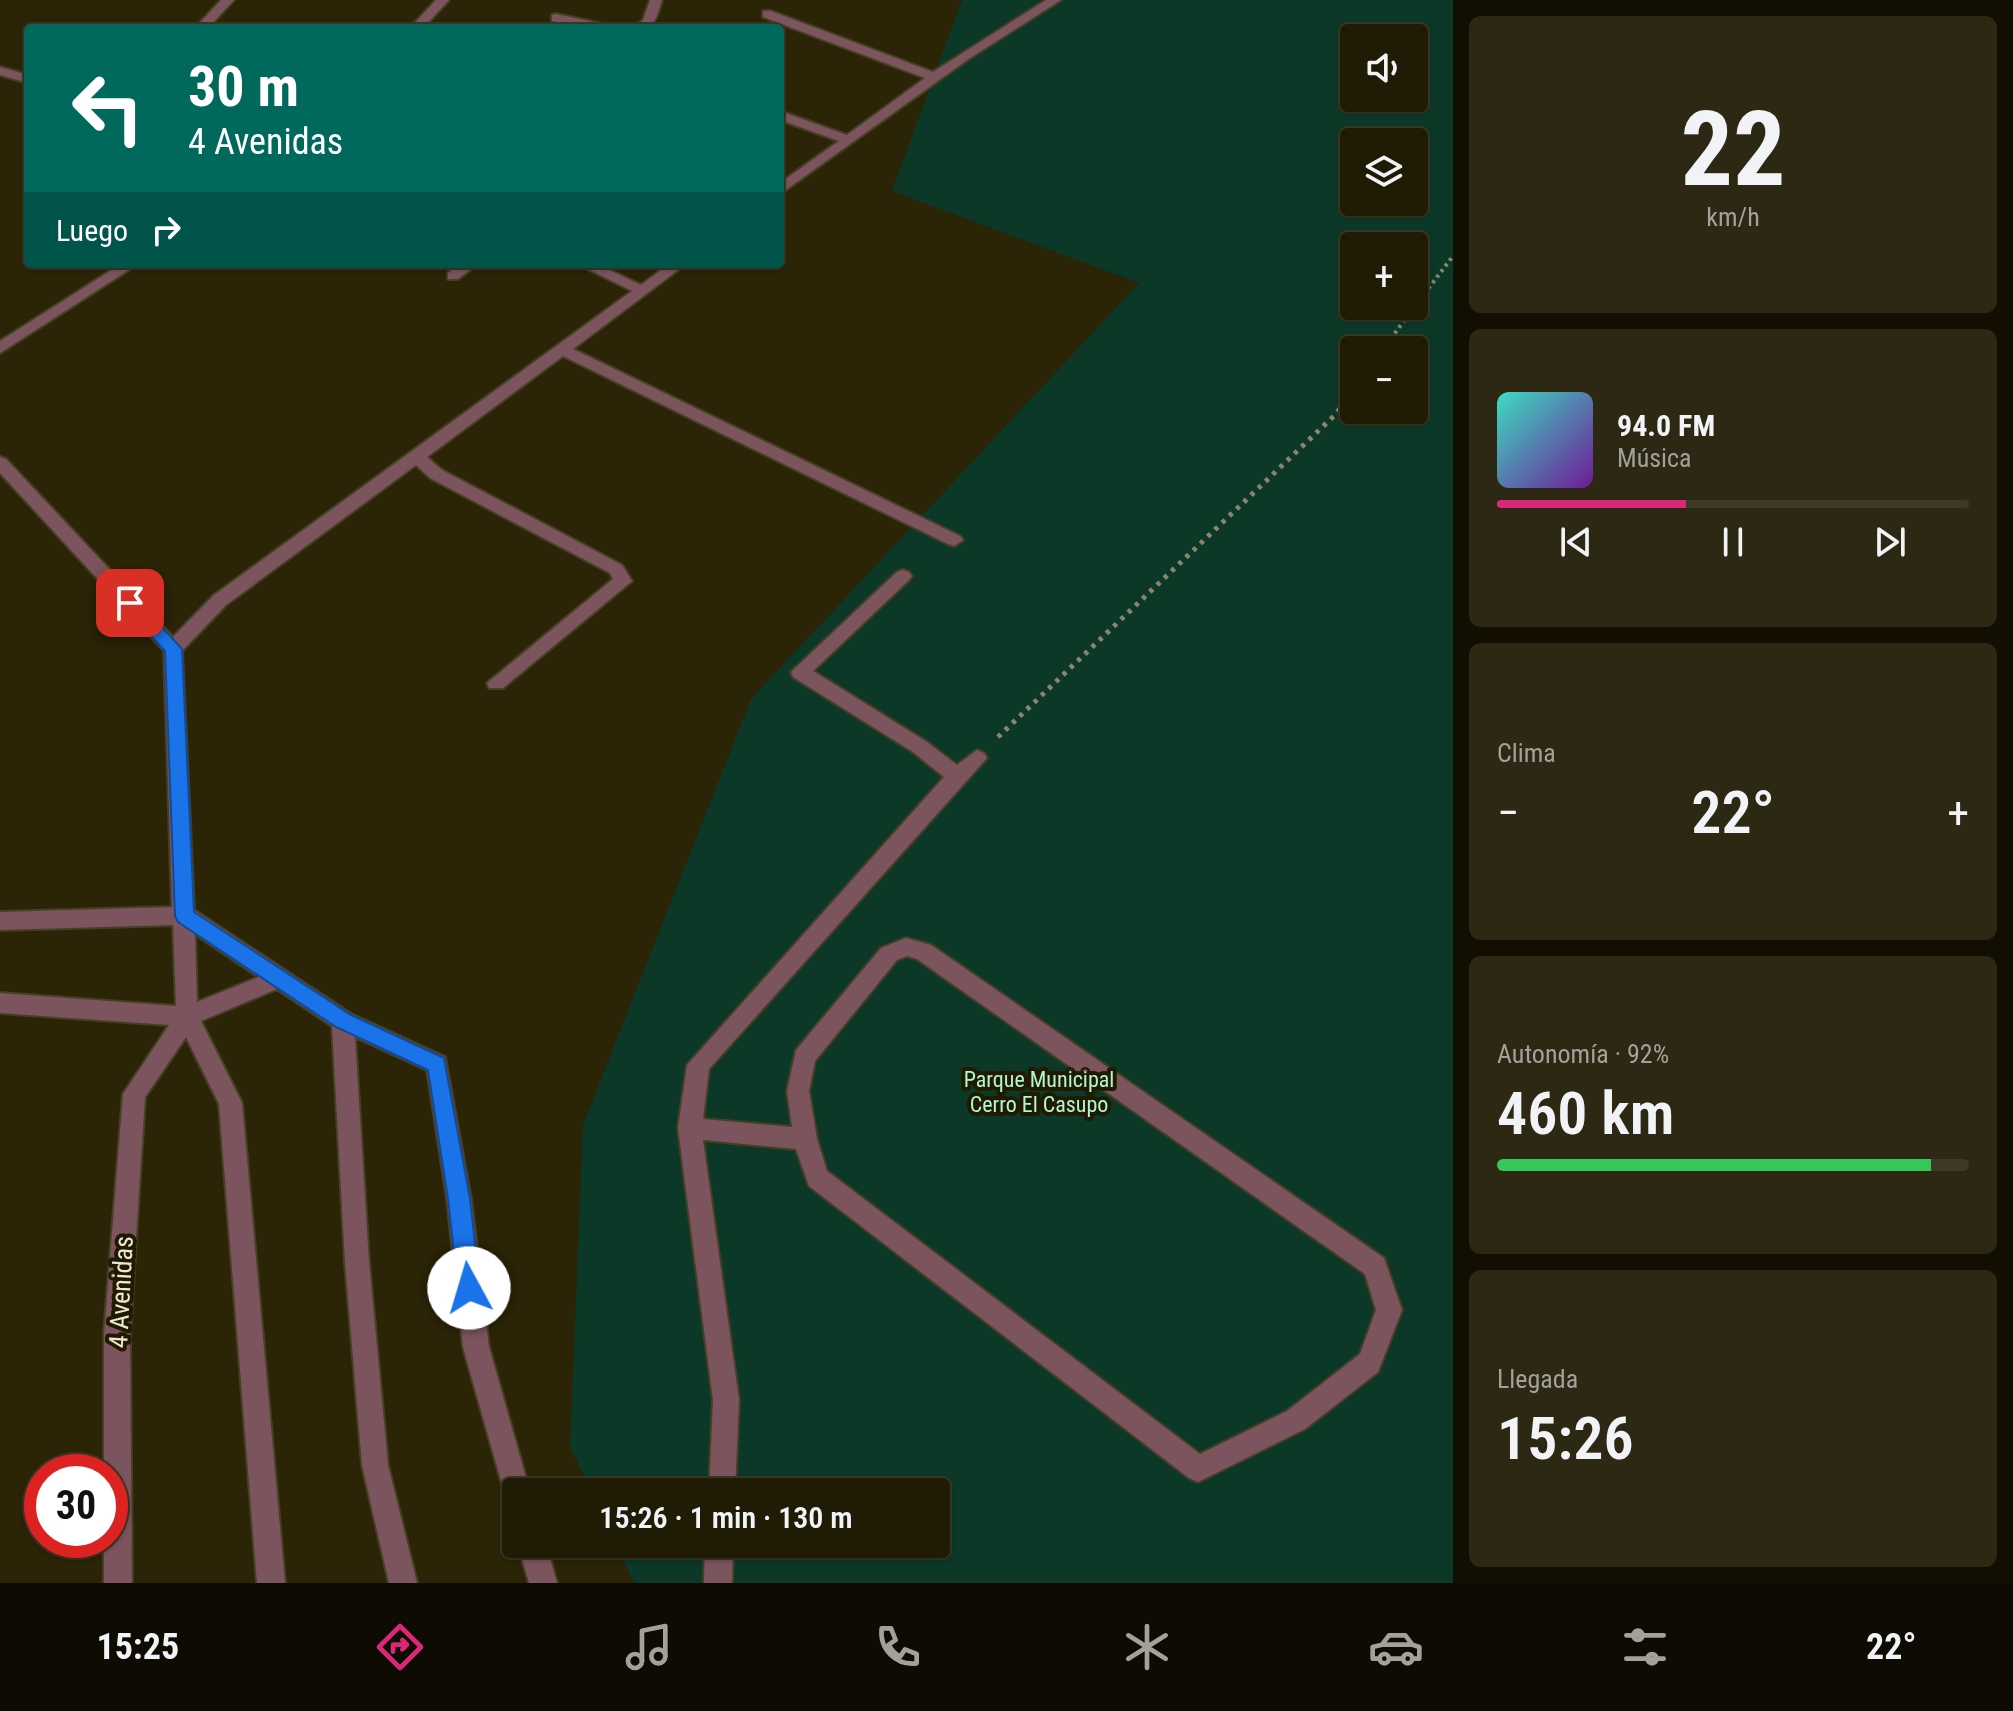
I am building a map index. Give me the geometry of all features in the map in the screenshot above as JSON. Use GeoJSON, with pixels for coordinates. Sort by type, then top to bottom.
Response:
{"type":"FeatureCollection","features":[{"type":"Feature","properties":{"kind":"street"},"geometry":{"type":"LineString","coordinates":[[205,24],[228,0]]}},
{"type":"Feature","properties":{"kind":"street"},"geometry":{"type":"LineString","coordinates":[[420,24],[443,0]]}},
{"type":"Feature","properties":{"kind":"street"},"geometry":{"type":"LineString","coordinates":[[646,24],[656,0]]}},
{"type":"Feature","properties":{"kind":"street"},"geometry":{"type":"LineString","coordinates":[[784,187],[934,77],[1055,0]]}},
{"type":"Feature","properties":{"kind":"street"},"geometry":{"type":"LineString","coordinates":[[552,23],[564,5]]}},
{"type":"Feature","properties":{"kind":"street"},"geometry":{"type":"LineString","coordinates":[[767,14],[934,77]]}},
{"type":"Feature","properties":{"kind":"street"},"geometry":{"type":"LineString","coordinates":[[0,71],[24,78]]}},
{"type":"Feature","properties":{"kind":"street"},"geometry":{"type":"LineString","coordinates":[[784,116],[849,140]]}},
{"type":"Feature","properties":{"kind":"street"},"geometry":{"type":"LineString","coordinates":[[0,348],[125,268]]}},
{"type":"Feature","properties":{"kind":"street"},"geometry":{"type":"LineString","coordinates":[[453,276],[465,268]]}},
{"type":"Feature","properties":{"kind":"street"},"geometry":{"type":"LineString","coordinates":[[594,268],[643,291]]}},
{"type":"Feature","properties":{"kind":"street"},"geometry":{"type":"LineString","coordinates":[[173,649],[220,600],[674,268]]}},
{"type":"Feature","properties":{"kind":"street"},"geometry":{"type":"LineString","coordinates":[[563,350],[954,540]]}},
{"type":"Feature","properties":{"kind":"street"},"geometry":{"type":"LineString","coordinates":[[417,457],[436,474],[616,569],[623,581],[496,683]]}},
{"type":"Feature","properties":{"kind":"street"},"geometry":{"type":"LineString","coordinates":[[0,463],[173,649],[187,1017],[230,1103],[271,1583]]}},
{"type":"Feature","properties":{"kind":"street"},"geometry":{"type":"LineString","coordinates":[[903,576],[800,672],[920,747],[957,776]]}},
{"type":"Feature","properties":{"kind":"street"},"geometry":{"type":"LineString","coordinates":[[723,1478],[726,1400],[690,1128],[698,1065],[957,776],[977,758]]}},
{"type":"Feature","properties":{"kind":"street"},"geometry":{"type":"LineString","coordinates":[[0,921],[185,916],[343,1021],[437,1064],[459,1199],[476,1347],[513,1478]]}},
{"type":"Feature","properties":{"kind":"street"},"geometry":{"type":"LineString","coordinates":[[906,947],[923,951],[1375,1266],[1389,1310],[1369,1363],[1296,1420],[1198,1469],[817,1178],[805,1139],[798,1091],[804,1057],[889,954],[906,947]]}},
{"type":"Feature","properties":{"kind":"street"},"geometry":{"type":"LineString","coordinates":[[0,1003],[187,1017],[279,978]]}},
{"type":"Feature","properties":{"kind":"street","name":"4 Avenidas"},"geometry":{"type":"LineString","coordinates":[[118,1583],[117,1334],[134,1094],[187,1017]]}},
{"type":"Feature","properties":{"kind":"street"},"geometry":{"type":"LineString","coordinates":[[343,1021],[357,1262],[375,1465],[403,1583]]}},
{"type":"Feature","properties":{"kind":"street"},"geometry":{"type":"LineString","coordinates":[[690,1128],[805,1139]]}},
{"type":"Feature","properties":{"kind":"street"},"geometry":{"type":"LineString","coordinates":[[536,1558],[543,1583]]}},
{"type":"Feature","properties":{"kind":"street"},"geometry":{"type":"LineString","coordinates":[[718,1583],[719,1558]]}},
{"type":"Feature","properties":{"kind":"path"},"geometry":{"type":"LineString","coordinates":[[1393,336],[1453,256]]}},
{"type":"Feature","properties":{"kind":"path"},"geometry":{"type":"LineString","coordinates":[[977,758],[1340,408]]}},
{"type":"Feature","properties":{"kind":"green space","name":"Parque Municipal Cerro El Casupo"},"geometry":{"type":"Polygon","coordinates":[[[962,0],[1453,0],[1453,1583],[634,1583],[622,1558],[950,1558],[950,1478],[585,1478],[570,1447],[583,1125],[751,699],[1139,283],[892,191],[962,0]]]}},
{"type":"Feature","properties":{"kind":"route"},"geometry":{"type":"LineString","coordinates":[[130,603],[173,649],[185,916],[343,1021],[437,1064],[459,1199],[469,1288]]}}]}
